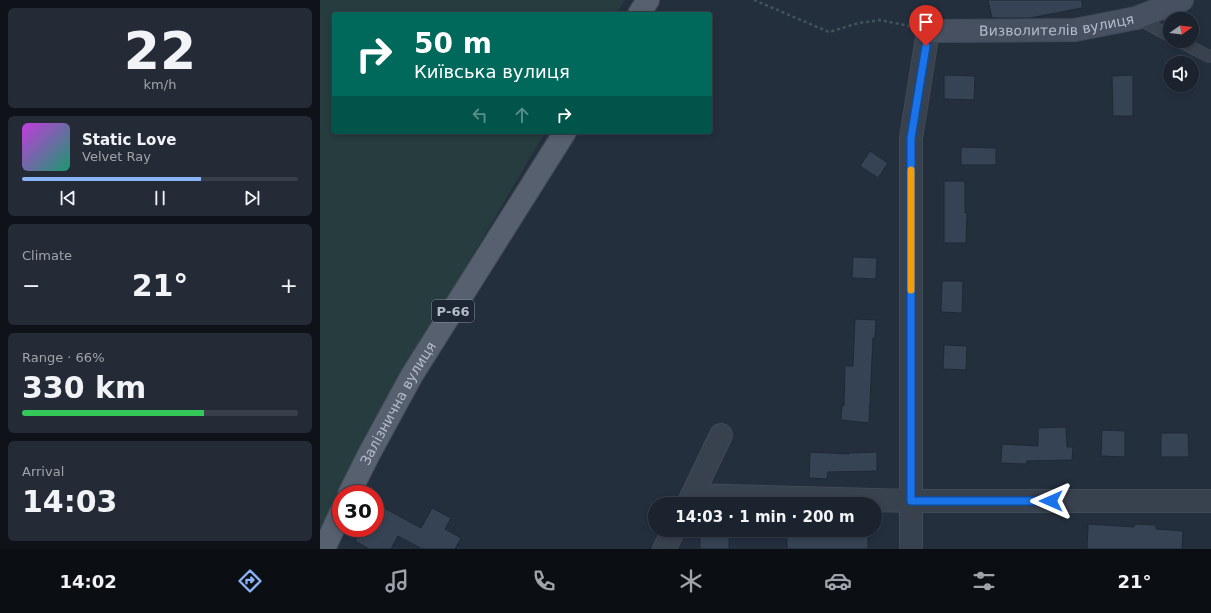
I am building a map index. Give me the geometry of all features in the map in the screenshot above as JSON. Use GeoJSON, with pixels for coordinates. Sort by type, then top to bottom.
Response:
{"type":"FeatureCollection","features":[{"type":"Feature","properties":{"kind":"main road"},"geometry":{"type":"LineString","coordinates":[[640,12],[648,0]]}},
{"type":"Feature","properties":{"kind":"main road","name":"Залізнична вулиця"},"geometry":{"type":"LineString","coordinates":[[354,485],[369,454],[412,376],[564,134]]}},
{"type":"Feature","properties":{"kind":"main road"},"geometry":{"type":"LineString","coordinates":[[324,549],[332,532]]}},
{"type":"Feature","properties":{"kind":"street","name":"Визволителів вулиця"},"geometry":{"type":"LineString","coordinates":[[928,31],[1075,30],[1136,18],[1182,0]]}},
{"type":"Feature","properties":{"kind":"street"},"geometry":{"type":"LineString","coordinates":[[911,549],[911,138],[928,31]]}},
{"type":"Feature","properties":{"kind":"street"},"geometry":{"type":"LineString","coordinates":[[691,497],[721,435]]}},
{"type":"Feature","properties":{"kind":"street"},"geometry":{"type":"LineString","coordinates":[[882,501],[1211,501]]}},
{"type":"Feature","properties":{"kind":"street"},"geometry":{"type":"LineString","coordinates":[[664,549],[670,537]]}},
{"type":"Feature","properties":{"kind":"lane"},"geometry":{"type":"LineString","coordinates":[[1136,18],[1163,32]]}},
{"type":"Feature","properties":{"kind":"lane"},"geometry":{"type":"LineString","coordinates":[[1193,48],[1211,56]]}},
{"type":"Feature","properties":{"kind":"path"},"geometry":{"type":"LineString","coordinates":[[754,0],[829,32],[880,20],[928,31]]}},
{"type":"Feature","properties":{"kind":"green space"},"geometry":{"type":"Polygon","coordinates":[[[320,0],[625,0],[617,12],[332,12],[332,134],[544,134],[373,423],[345,485],[332,485],[332,513],[320,539],[320,0]]]}},
{"type":"Feature","properties":{"kind":"building"},"geometry":{"type":"Polygon","coordinates":[[[988,0],[1082,0],[1082,8],[1030,18],[992,18],[988,0]]]}},
{"type":"Feature","properties":{"kind":"building"},"geometry":{"type":"Polygon","coordinates":[[[944,75],[975,76],[974,100],[944,99],[944,75]]]}},
{"type":"Feature","properties":{"kind":"building"},"geometry":{"type":"Polygon","coordinates":[[[1133,75],[1133,116],[1113,116],[1112,76],[1133,75]]]}},
{"type":"Feature","properties":{"kind":"building"},"geometry":{"type":"Polygon","coordinates":[[[961,147],[996,148],[996,165],[961,165],[961,147]]]}},
{"type":"Feature","properties":{"kind":"building"},"geometry":{"type":"Polygon","coordinates":[[[870,151],[888,163],[878,178],[860,166],[870,151]]]}},
{"type":"Feature","properties":{"kind":"building"},"geometry":{"type":"Polygon","coordinates":[[[944,181],[965,181],[965,213],[967,213],[966,243],[944,243],[944,181]]]}},
{"type":"Feature","properties":{"kind":"building"},"geometry":{"type":"Polygon","coordinates":[[[853,257],[877,258],[876,279],[852,278],[853,257]]]}},
{"type":"Feature","properties":{"kind":"building"},"geometry":{"type":"Polygon","coordinates":[[[942,281],[963,281],[962,313],[941,312],[942,281]]]}},
{"type":"Feature","properties":{"kind":"building"},"geometry":{"type":"Polygon","coordinates":[[[855,319],[876,320],[875,338],[873,338],[869,423],[841,420],[842,405],[844,406],[845,366],[853,366],[855,319]]]}},
{"type":"Feature","properties":{"kind":"building"},"geometry":{"type":"Polygon","coordinates":[[[944,345],[967,346],[966,370],[943,369],[944,345]]]}},
{"type":"Feature","properties":{"kind":"building"},"geometry":{"type":"Polygon","coordinates":[[[1066,427],[1067,447],[1073,447],[1072,460],[1027,461],[1026,464],[1001,463],[1002,444],[1038,446],[1038,428],[1066,427]]]}},
{"type":"Feature","properties":{"kind":"building"},"geometry":{"type":"Polygon","coordinates":[[[1102,430],[1125,431],[1125,457],[1101,456],[1102,430]]]}},
{"type":"Feature","properties":{"kind":"building"},"geometry":{"type":"Polygon","coordinates":[[[1161,433],[1188,433],[1189,457],[1161,457],[1161,433]]]}},
{"type":"Feature","properties":{"kind":"building"},"geometry":{"type":"Polygon","coordinates":[[[810,452],[849,454],[877,452],[877,471],[828,472],[827,479],[809,478],[810,452]]]}},
{"type":"Feature","properties":{"kind":"building"},"geometry":{"type":"Polygon","coordinates":[[[384,508],[421,528],[432,508],[451,518],[445,529],[461,538],[455,549],[422,549],[398,536],[391,549],[369,549],[355,541],[357,537],[384,537],[384,508]]]}},
{"type":"Feature","properties":{"kind":"building"},"geometry":{"type":"Polygon","coordinates":[[[1088,524],[1134,527],[1135,524],[1156,525],[1156,529],[1183,531],[1182,549],[1087,549],[1088,524]]]}},
{"type":"Feature","properties":{"kind":"building"},"geometry":{"type":"Polygon","coordinates":[[[700,537],[729,537],[729,549],[700,549],[700,537]]]}},
{"type":"Feature","properties":{"kind":"building"},"geometry":{"type":"Polygon","coordinates":[[[787,537],[868,537],[868,549],[787,549],[787,537]]]}},
{"type":"Feature","properties":{"kind":"slow traffic"},"geometry":{"type":"LineString","coordinates":[[911,170],[911,290]]}},
{"type":"Feature","properties":{"kind":"route"},"geometry":{"type":"LineString","coordinates":[[926,46],[911,138],[911,501],[1051,501]]}}]}
